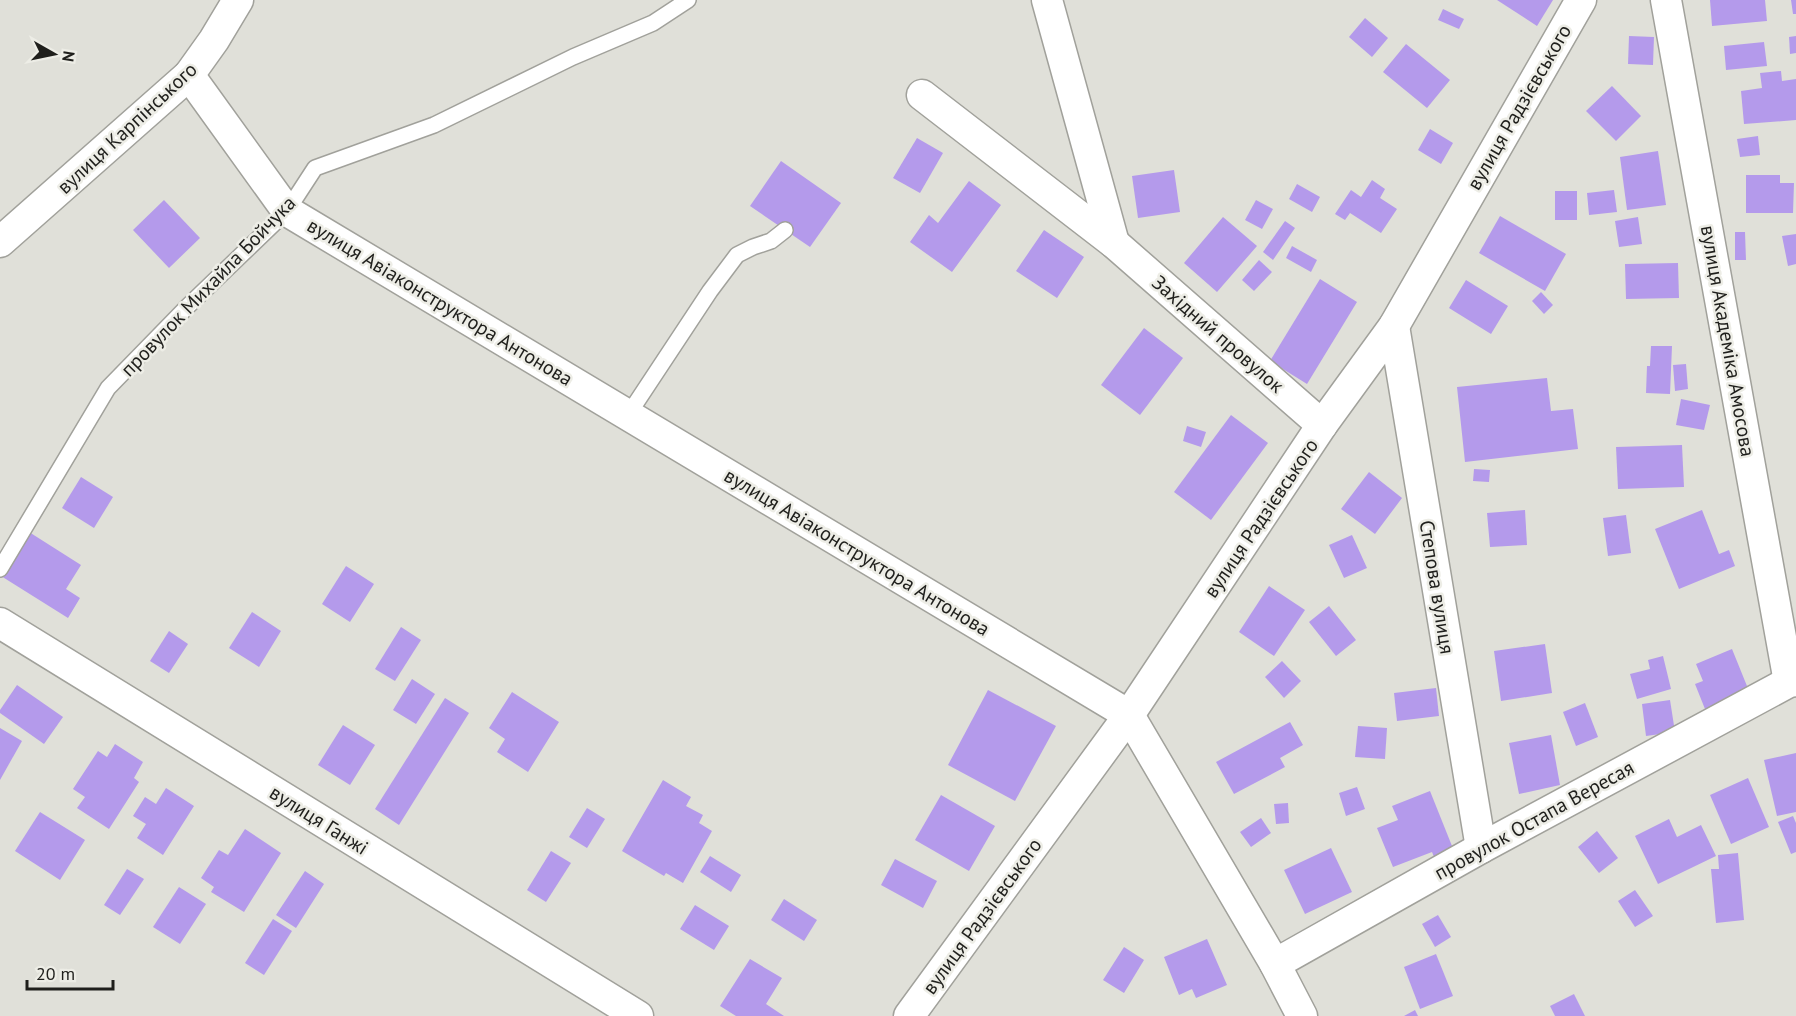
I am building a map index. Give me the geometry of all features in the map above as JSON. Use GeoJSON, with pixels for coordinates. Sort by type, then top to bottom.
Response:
{"type":"FeatureCollection","features":[{"type":"Feature","properties":{"kind":"street","name":"вулиця Карпінського"},"geometry":{"type":"LineString","coordinates":[[0,242],[189,75],[238,0]]}},
{"type":"Feature","properties":{"kind":"street"},"geometry":{"type":"LineString","coordinates":[[1047,0],[1114,243]]}},
{"type":"Feature","properties":{"kind":"street","name":"вулиця Радзієвського"},"geometry":{"type":"LineString","coordinates":[[909,1016],[1129,715],[1322,425],[1394,326],[1581,0]]}},
{"type":"Feature","properties":{"kind":"street","name":"вулиця Академіка Амосова"},"geometry":{"type":"LineString","coordinates":[[1666,0],[1792,682]]}},
{"type":"Feature","properties":{"kind":"street"},"geometry":{"type":"LineString","coordinates":[[189,75],[287,211]]}},
{"type":"Feature","properties":{"kind":"street","name":"Західний провулок"},"geometry":{"type":"LineString","coordinates":[[922,95],[1114,243],[1322,425]]}},
{"type":"Feature","properties":{"kind":"street","name":"вулиця Авіаконструктора Антонова"},"geometry":{"type":"LineString","coordinates":[[287,211],[1129,715],[1275,964],[1302,1016]]}},
{"type":"Feature","properties":{"kind":"street","name":"Степова вулиця"},"geometry":{"type":"LineString","coordinates":[[1394,326],[1481,848]]}},
{"type":"Feature","properties":{"kind":"street","name":"вулиця Ганжі"},"geometry":{"type":"LineString","coordinates":[[0,623],[638,1016]]}},
{"type":"Feature","properties":{"kind":"street","name":"провулок Остапа Вересая"},"geometry":{"type":"LineString","coordinates":[[1275,964],[1481,848],[1792,682]]}},
{"type":"Feature","properties":{"kind":"lane","name":"провулок Михайла Бойчука"},"geometry":{"type":"LineString","coordinates":[[0,569],[108,388],[186,308],[287,211],[315,168],[434,125],[573,57],[652,23],[688,0]]}},
{"type":"Feature","properties":{"kind":"lane"},"geometry":{"type":"LineString","coordinates":[[628,415],[710,291],[737,255],[771,241],[785,230]]}},
{"type":"Feature","properties":{"kind":"building"},"geometry":{"type":"Polygon","coordinates":[[[1497,0],[1553,0],[1537,26],[1497,0]]]}},
{"type":"Feature","properties":{"kind":"building"},"geometry":{"type":"Polygon","coordinates":[[[1710,0],[1765,0],[1767,21],[1712,26],[1710,0]]]}},
{"type":"Feature","properties":{"kind":"building"},"geometry":{"type":"Polygon","coordinates":[[[1791,0],[1796,0],[1796,14],[1793,14],[1791,0]]]}},
{"type":"Feature","properties":{"kind":"building"},"geometry":{"type":"Polygon","coordinates":[[[1443,9],[1464,19],[1459,29],[1438,20],[1443,9]]]}},
{"type":"Feature","properties":{"kind":"building"},"geometry":{"type":"Polygon","coordinates":[[[1365,18],[1388,38],[1372,57],[1349,37],[1365,18]]]}},
{"type":"Feature","properties":{"kind":"building"},"geometry":{"type":"Polygon","coordinates":[[[1629,36],[1654,37],[1653,65],[1628,64],[1629,36]]]}},
{"type":"Feature","properties":{"kind":"building"},"geometry":{"type":"Polygon","coordinates":[[[1796,36],[1796,53],[1790,54],[1789,37],[1796,36]]]}},
{"type":"Feature","properties":{"kind":"building"},"geometry":{"type":"Polygon","coordinates":[[[1764,42],[1767,66],[1726,70],[1724,46],[1764,42]]]}},
{"type":"Feature","properties":{"kind":"building"},"geometry":{"type":"Polygon","coordinates":[[[1406,44],[1450,80],[1427,108],[1383,72],[1406,44]]]}},
{"type":"Feature","properties":{"kind":"building"},"geometry":{"type":"Polygon","coordinates":[[[1781,71],[1782,81],[1796,79],[1796,120],[1744,124],[1741,91],[1762,88],[1760,73],[1781,71]]]}},
{"type":"Feature","properties":{"kind":"building"},"geometry":{"type":"Polygon","coordinates":[[[1612,86],[1641,116],[1616,141],[1586,111],[1612,86]]]}},
{"type":"Feature","properties":{"kind":"building"},"geometry":{"type":"Polygon","coordinates":[[[1430,129],[1453,143],[1441,164],[1418,150],[1430,129]]]}},
{"type":"Feature","properties":{"kind":"building"},"geometry":{"type":"Polygon","coordinates":[[[1758,136],[1760,155],[1740,157],[1737,139],[1758,136]]]}},
{"type":"Feature","properties":{"kind":"building"},"geometry":{"type":"Polygon","coordinates":[[[917,138],[943,153],[920,193],[893,178],[917,138]]]}},
{"type":"Feature","properties":{"kind":"building"},"geometry":{"type":"Polygon","coordinates":[[[1658,151],[1666,205],[1627,210],[1620,157],[1658,151]]]}},
{"type":"Feature","properties":{"kind":"building"},"geometry":{"type":"Polygon","coordinates":[[[781,161],[841,203],[810,247],[750,206],[781,161]]]}},
{"type":"Feature","properties":{"kind":"building"},"geometry":{"type":"Polygon","coordinates":[[[1174,170],[1180,212],[1138,218],[1132,176],[1174,170]]]}},
{"type":"Feature","properties":{"kind":"building"},"geometry":{"type":"Polygon","coordinates":[[[1746,175],[1780,175],[1780,183],[1794,183],[1793,213],[1746,213],[1746,175]]]}},
{"type":"Feature","properties":{"kind":"building"},"geometry":{"type":"Polygon","coordinates":[[[1372,180],[1385,189],[1380,198],[1397,209],[1381,233],[1350,213],[1345,220],[1335,214],[1351,190],[1361,197],[1372,180]]]}},
{"type":"Feature","properties":{"kind":"building"},"geometry":{"type":"Polygon","coordinates":[[[969,181],[1001,205],[952,272],[910,242],[929,215],[938,223],[969,181]]]}},
{"type":"Feature","properties":{"kind":"building"},"geometry":{"type":"Polygon","coordinates":[[[1297,184],[1320,197],[1312,212],[1289,199],[1297,184]]]}},
{"type":"Feature","properties":{"kind":"building"},"geometry":{"type":"Polygon","coordinates":[[[1614,190],[1617,212],[1589,215],[1587,193],[1614,190]]]}},
{"type":"Feature","properties":{"kind":"building"},"geometry":{"type":"Polygon","coordinates":[[[1555,191],[1577,191],[1577,220],[1555,220],[1555,191]]]}},
{"type":"Feature","properties":{"kind":"building"},"geometry":{"type":"Polygon","coordinates":[[[164,200],[200,238],[169,268],[133,230],[164,200]]]}},
{"type":"Feature","properties":{"kind":"building"},"geometry":{"type":"Polygon","coordinates":[[[1256,200],[1273,209],[1262,229],[1245,220],[1256,200]]]}},
{"type":"Feature","properties":{"kind":"building"},"geometry":{"type":"Polygon","coordinates":[[[1500,216],[1566,254],[1545,291],[1479,253],[1500,216]]]}},
{"type":"Feature","properties":{"kind":"building"},"geometry":{"type":"Polygon","coordinates":[[[1223,217],[1257,246],[1217,292],[1184,263],[1223,217]]]}},
{"type":"Feature","properties":{"kind":"building"},"geometry":{"type":"Polygon","coordinates":[[[1638,217],[1642,244],[1619,247],[1615,221],[1638,217]]]}},
{"type":"Feature","properties":{"kind":"building"},"geometry":{"type":"Polygon","coordinates":[[[1285,221],[1295,228],[1273,260],[1263,252],[1285,221]]]}},
{"type":"Feature","properties":{"kind":"building"},"geometry":{"type":"Polygon","coordinates":[[[1044,230],[1084,257],[1057,298],[1016,271],[1044,230]]]}},
{"type":"Feature","properties":{"kind":"building"},"geometry":{"type":"Polygon","coordinates":[[[1735,232],[1745,232],[1746,260],[1735,260],[1735,232]]]}},
{"type":"Feature","properties":{"kind":"building"},"geometry":{"type":"Polygon","coordinates":[[[1796,234],[1796,264],[1788,266],[1782,236],[1796,234]]]}},
{"type":"Feature","properties":{"kind":"building"},"geometry":{"type":"Polygon","coordinates":[[[1292,246],[1317,260],[1311,272],[1286,258],[1292,246]]]}},
{"type":"Feature","properties":{"kind":"building"},"geometry":{"type":"Polygon","coordinates":[[[1259,260],[1272,272],[1254,291],[1242,280],[1259,260]]]}},
{"type":"Feature","properties":{"kind":"building"},"geometry":{"type":"Polygon","coordinates":[[[1678,263],[1679,298],[1626,299],[1625,264],[1678,263]]]}},
{"type":"Feature","properties":{"kind":"building"},"geometry":{"type":"Polygon","coordinates":[[[1320,279],[1357,302],[1307,384],[1270,361],[1320,279]]]}},
{"type":"Feature","properties":{"kind":"building"},"geometry":{"type":"Polygon","coordinates":[[[1466,280],[1508,306],[1491,334],[1449,308],[1466,280]]]}},
{"type":"Feature","properties":{"kind":"building"},"geometry":{"type":"Polygon","coordinates":[[[1541,292],[1553,305],[1544,314],[1532,301],[1541,292]]]}},
{"type":"Feature","properties":{"kind":"building"},"geometry":{"type":"Polygon","coordinates":[[[1144,328],[1183,358],[1140,415],[1101,385],[1144,328]]]}},
{"type":"Feature","properties":{"kind":"building"},"geometry":{"type":"Polygon","coordinates":[[[1651,346],[1672,346],[1670,394],[1646,393],[1647,366],[1650,366],[1651,346]]]}},
{"type":"Feature","properties":{"kind":"building"},"geometry":{"type":"Polygon","coordinates":[[[1686,364],[1688,389],[1675,391],[1673,365],[1686,364]]]}},
{"type":"Feature","properties":{"kind":"building"},"geometry":{"type":"Polygon","coordinates":[[[1547,378],[1551,411],[1573,409],[1578,449],[1465,462],[1457,387],[1547,378]]]}},
{"type":"Feature","properties":{"kind":"building"},"geometry":{"type":"Polygon","coordinates":[[[1681,399],[1710,405],[1704,430],[1676,425],[1681,399]]]}},
{"type":"Feature","properties":{"kind":"building"},"geometry":{"type":"Polygon","coordinates":[[[1231,415],[1268,443],[1211,520],[1174,492],[1231,415]]]}},
{"type":"Feature","properties":{"kind":"building"},"geometry":{"type":"Polygon","coordinates":[[[1187,426],[1206,432],[1201,447],[1183,441],[1187,426]]]}},
{"type":"Feature","properties":{"kind":"building"},"geometry":{"type":"Polygon","coordinates":[[[1682,445],[1684,487],[1618,489],[1616,447],[1682,445]]]}},
{"type":"Feature","properties":{"kind":"building"},"geometry":{"type":"Polygon","coordinates":[[[1474,469],[1490,470],[1489,482],[1473,481],[1474,469]]]}},
{"type":"Feature","properties":{"kind":"building"},"geometry":{"type":"Polygon","coordinates":[[[1369,472],[1402,498],[1375,534],[1341,509],[1369,472]]]}},
{"type":"Feature","properties":{"kind":"building"},"geometry":{"type":"Polygon","coordinates":[[[81,477],[113,497],[94,528],[62,508],[81,477]]]}},
{"type":"Feature","properties":{"kind":"building"},"geometry":{"type":"Polygon","coordinates":[[[1525,510],[1527,545],[1490,547],[1487,513],[1525,510]]]}},
{"type":"Feature","properties":{"kind":"building"},"geometry":{"type":"Polygon","coordinates":[[[1702,510],[1719,554],[1729,550],[1735,566],[1679,589],[1655,529],[1702,510]]]}},
{"type":"Feature","properties":{"kind":"building"},"geometry":{"type":"Polygon","coordinates":[[[1626,515],[1631,553],[1608,556],[1603,518],[1626,515]]]}},
{"type":"Feature","properties":{"kind":"building"},"geometry":{"type":"Polygon","coordinates":[[[29,532],[81,565],[66,589],[80,598],[68,618],[1,576],[29,532]]]}},
{"type":"Feature","properties":{"kind":"building"},"geometry":{"type":"Polygon","coordinates":[[[1352,535],[1367,568],[1344,578],[1329,545],[1352,535]]]}},
{"type":"Feature","properties":{"kind":"building"},"geometry":{"type":"Polygon","coordinates":[[[346,566],[374,584],[350,622],[322,604],[346,566]]]}},
{"type":"Feature","properties":{"kind":"building"},"geometry":{"type":"Polygon","coordinates":[[[1269,586],[1305,610],[1274,656],[1239,632],[1269,586]]]}},
{"type":"Feature","properties":{"kind":"building"},"geometry":{"type":"Polygon","coordinates":[[[1329,606],[1356,640],[1336,656],[1309,622],[1329,606]]]}},
{"type":"Feature","properties":{"kind":"building"},"geometry":{"type":"Polygon","coordinates":[[[252,612],[281,631],[259,667],[229,648],[252,612]]]}},
{"type":"Feature","properties":{"kind":"building"},"geometry":{"type":"Polygon","coordinates":[[[401,627],[421,640],[395,681],[375,669],[401,627]]]}},
{"type":"Feature","properties":{"kind":"building"},"geometry":{"type":"Polygon","coordinates":[[[169,631],[188,644],[169,673],[150,661],[169,631]]]}},
{"type":"Feature","properties":{"kind":"building"},"geometry":{"type":"Polygon","coordinates":[[[1545,644],[1552,693],[1501,701],[1494,651],[1545,644]]]}},
{"type":"Feature","properties":{"kind":"building"},"geometry":{"type":"Polygon","coordinates":[[[1732,649],[1749,691],[1705,709],[1695,684],[1703,681],[1696,664],[1732,649]]]}},
{"type":"Feature","properties":{"kind":"building"},"geometry":{"type":"Polygon","coordinates":[[[1663,656],[1671,689],[1637,699],[1630,674],[1650,669],[1648,660],[1663,656]]]}},
{"type":"Feature","properties":{"kind":"building"},"geometry":{"type":"Polygon","coordinates":[[[1282,661],[1301,681],[1284,698],[1265,677],[1282,661]]]}},
{"type":"Feature","properties":{"kind":"building"},"geometry":{"type":"Polygon","coordinates":[[[412,679],[435,694],[416,724],[393,710],[412,679]]]}},
{"type":"Feature","properties":{"kind":"building"},"geometry":{"type":"Polygon","coordinates":[[[17,685],[63,717],[44,744],[0,713],[17,685]]]}},
{"type":"Feature","properties":{"kind":"building"},"geometry":{"type":"Polygon","coordinates":[[[1436,688],[1439,716],[1397,721],[1394,693],[1436,688]]]}},
{"type":"Feature","properties":{"kind":"building"},"geometry":{"type":"Polygon","coordinates":[[[988,690],[1056,726],[1015,801],[948,765],[988,690]]]}},
{"type":"Feature","properties":{"kind":"building"},"geometry":{"type":"Polygon","coordinates":[[[512,692],[559,722],[528,772],[497,752],[505,739],[489,728],[512,692]]]}},
{"type":"Feature","properties":{"kind":"building"},"geometry":{"type":"Polygon","coordinates":[[[445,698],[469,713],[399,825],[375,809],[445,698]]]}},
{"type":"Feature","properties":{"kind":"building"},"geometry":{"type":"Polygon","coordinates":[[[1670,700],[1675,732],[1646,736],[1642,704],[1670,700]]]}},
{"type":"Feature","properties":{"kind":"building"},"geometry":{"type":"Polygon","coordinates":[[[1585,703],[1598,737],[1576,746],[1563,712],[1585,703]]]}},
{"type":"Feature","properties":{"kind":"building"},"geometry":{"type":"Polygon","coordinates":[[[1290,722],[1303,745],[1280,758],[1285,767],[1234,794],[1216,762],[1290,722]]]}},
{"type":"Feature","properties":{"kind":"building"},"geometry":{"type":"Polygon","coordinates":[[[343,725],[375,745],[350,785],[318,765],[343,725]]]}},
{"type":"Feature","properties":{"kind":"building"},"geometry":{"type":"Polygon","coordinates":[[[1358,726],[1387,728],[1385,759],[1355,757],[1358,726]]]}},
{"type":"Feature","properties":{"kind":"building"},"geometry":{"type":"Polygon","coordinates":[[[0,728],[22,741],[0,780],[0,728]]]}},
{"type":"Feature","properties":{"kind":"building"},"geometry":{"type":"Polygon","coordinates":[[[1551,735],[1560,785],[1519,794],[1509,743],[1551,735]]]}},
{"type":"Feature","properties":{"kind":"building"},"geometry":{"type":"Polygon","coordinates":[[[115,744],[143,762],[134,778],[139,782],[109,829],[77,808],[85,797],[73,789],[98,751],[107,757],[115,744]]]}},
{"type":"Feature","properties":{"kind":"building"},"geometry":{"type":"Polygon","coordinates":[[[1796,753],[1796,812],[1777,816],[1764,760],[1796,753]]]}},
{"type":"Feature","properties":{"kind":"building"},"geometry":{"type":"Polygon","coordinates":[[[1748,778],[1769,827],[1731,844],[1710,795],[1748,778]]]}},
{"type":"Feature","properties":{"kind":"building"},"geometry":{"type":"Polygon","coordinates":[[[663,780],[691,797],[686,806],[703,815],[699,823],[712,831],[683,883],[666,873],[664,876],[622,851],[663,780]]]}},
{"type":"Feature","properties":{"kind":"building"},"geometry":{"type":"Polygon","coordinates":[[[1357,787],[1365,809],[1346,816],[1339,793],[1357,787]]]}},
{"type":"Feature","properties":{"kind":"building"},"geometry":{"type":"Polygon","coordinates":[[[166,788],[194,806],[163,855],[137,838],[146,824],[133,816],[145,797],[156,804],[166,788]]]}},
{"type":"Feature","properties":{"kind":"building"},"geometry":{"type":"Polygon","coordinates":[[[1430,791],[1456,856],[1437,864],[1432,852],[1393,867],[1377,828],[1398,820],[1392,806],[1430,791]]]}},
{"type":"Feature","properties":{"kind":"building"},"geometry":{"type":"Polygon","coordinates":[[[941,795],[995,826],[969,871],[915,840],[941,795]]]}},
{"type":"Feature","properties":{"kind":"building"},"geometry":{"type":"Polygon","coordinates":[[[1288,803],[1289,823],[1276,824],[1274,804],[1288,803]]]}},
{"type":"Feature","properties":{"kind":"building"},"geometry":{"type":"Polygon","coordinates":[[[587,808],[605,819],[587,848],[569,837],[587,808]]]}},
{"type":"Feature","properties":{"kind":"building"},"geometry":{"type":"Polygon","coordinates":[[[40,812],[85,840],[60,880],[15,851],[40,812]]]}},
{"type":"Feature","properties":{"kind":"building"},"geometry":{"type":"Polygon","coordinates":[[[1793,816],[1796,823],[1796,852],[1791,854],[1778,822],[1793,816]]]}},
{"type":"Feature","properties":{"kind":"building"},"geometry":{"type":"Polygon","coordinates":[[[1261,818],[1271,833],[1251,847],[1240,832],[1261,818]]]}},
{"type":"Feature","properties":{"kind":"building"},"geometry":{"type":"Polygon","coordinates":[[[1669,819],[1677,837],[1701,825],[1716,856],[1658,884],[1635,836],[1669,819]]]}},
{"type":"Feature","properties":{"kind":"building"},"geometry":{"type":"Polygon","coordinates":[[[245,829],[281,853],[244,912],[211,892],[214,887],[201,878],[219,850],[228,855],[245,829]]]}},
{"type":"Feature","properties":{"kind":"building"},"geometry":{"type":"Polygon","coordinates":[[[1597,831],[1618,858],[1599,873],[1578,847],[1597,831]]]}},
{"type":"Feature","properties":{"kind":"building"},"geometry":{"type":"Polygon","coordinates":[[[1331,848],[1352,892],[1305,914],[1284,870],[1331,848]]]}},
{"type":"Feature","properties":{"kind":"building"},"geometry":{"type":"Polygon","coordinates":[[[551,851],[571,863],[546,902],[527,890],[551,851]]]}},
{"type":"Feature","properties":{"kind":"building"},"geometry":{"type":"Polygon","coordinates":[[[1738,853],[1744,920],[1716,923],[1711,869],[1719,869],[1718,855],[1738,853]]]}},
{"type":"Feature","properties":{"kind":"building"},"geometry":{"type":"Polygon","coordinates":[[[710,856],[741,875],[731,892],[700,872],[710,856]]]}},
{"type":"Feature","properties":{"kind":"building"},"geometry":{"type":"Polygon","coordinates":[[[895,859],[937,881],[923,908],[881,885],[895,859]]]}},
{"type":"Feature","properties":{"kind":"building"},"geometry":{"type":"Polygon","coordinates":[[[127,869],[144,879],[120,915],[104,905],[127,869]]]}},
{"type":"Feature","properties":{"kind":"building"},"geometry":{"type":"Polygon","coordinates":[[[305,871],[324,884],[296,928],[276,915],[305,871]]]}},
{"type":"Feature","properties":{"kind":"building"},"geometry":{"type":"Polygon","coordinates":[[[179,887],[206,904],[180,944],[153,927],[179,887]]]}},
{"type":"Feature","properties":{"kind":"building"},"geometry":{"type":"Polygon","coordinates":[[[1635,890],[1653,916],[1635,927],[1618,901],[1635,890]]]}},
{"type":"Feature","properties":{"kind":"building"},"geometry":{"type":"Polygon","coordinates":[[[784,899],[817,920],[804,941],[771,920],[784,899]]]}},
{"type":"Feature","properties":{"kind":"building"},"geometry":{"type":"Polygon","coordinates":[[[695,905],[729,926],[714,950],[680,929],[695,905]]]}},
{"type":"Feature","properties":{"kind":"building"},"geometry":{"type":"Polygon","coordinates":[[[1438,915],[1451,937],[1435,947],[1422,924],[1438,915]]]}},
{"type":"Feature","properties":{"kind":"building"},"geometry":{"type":"Polygon","coordinates":[[[273,919],[292,931],[264,975],[245,963],[273,919]]]}},
{"type":"Feature","properties":{"kind":"building"},"geometry":{"type":"Polygon","coordinates":[[[1207,939],[1227,985],[1196,998],[1192,989],[1179,995],[1164,957],[1207,939]]]}},
{"type":"Feature","properties":{"kind":"building"},"geometry":{"type":"Polygon","coordinates":[[[1124,947],[1144,960],[1124,993],[1103,980],[1124,947]]]}},
{"type":"Feature","properties":{"kind":"building"},"geometry":{"type":"Polygon","coordinates":[[[1436,954],[1453,996],[1420,1009],[1404,967],[1436,954]]]}},
{"type":"Feature","properties":{"kind":"building"},"geometry":{"type":"Polygon","coordinates":[[[750,959],[782,978],[766,1004],[784,1016],[736,1016],[720,1006],[750,959]]]}},
{"type":"Feature","properties":{"kind":"building"},"geometry":{"type":"Polygon","coordinates":[[[1574,994],[1585,1016],[1555,1016],[1550,1006],[1574,994]]]}},
{"type":"Feature","properties":{"kind":"building"},"geometry":{"type":"Polygon","coordinates":[[[1415,1010],[1418,1016],[1404,1016],[1415,1010]]]}}]}
